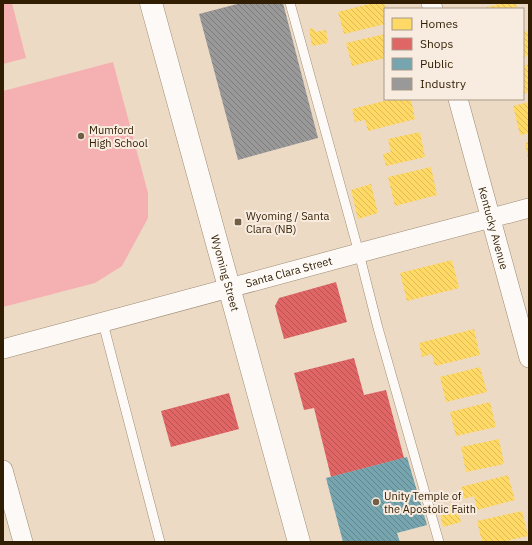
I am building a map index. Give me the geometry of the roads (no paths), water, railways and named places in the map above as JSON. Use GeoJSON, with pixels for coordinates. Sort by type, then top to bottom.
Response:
{"type":"FeatureCollection","features":[{"type":"Feature","properties":{"kind":"street","name":"Wyoming Street"},"geometry":{"type":"LineString","coordinates":[[151,3],[299,542]]}},
{"type":"Feature","properties":{"kind":"street","name":"Kentucky Avenue"},"geometry":{"type":"LineString","coordinates":[[458,100],[529,358]]}},
{"type":"Feature","properties":{"kind":"street","name":"Santa Clara Street"},"geometry":{"type":"LineString","coordinates":[[3,349],[529,208]]}},
{"type":"Feature","properties":{"kind":"street"},"geometry":{"type":"LineString","coordinates":[[3,470],[23,542]]}},
{"type":"Feature","properties":{"kind":"lane"},"geometry":{"type":"LineString","coordinates":[[290,3],[359,253],[378,328],[439,542]]}},
{"type":"Feature","properties":{"kind":"lane"},"geometry":{"type":"LineString","coordinates":[[103,323],[160,542]]}},
{"type":"Feature","properties":{"kind":"place","name":"Mumford High School"},"geometry":{"type":"Point","coordinates":[81,136]}},
{"type":"Feature","properties":{"kind":"place","name":"Wyoming / Santa Clara (NB)"},"geometry":{"type":"Point","coordinates":[238,222]}},
{"type":"Feature","properties":{"kind":"place","name":"Unity Temple of the Apostolic Faith"},"geometry":{"type":"Point","coordinates":[376,502]}}]}
